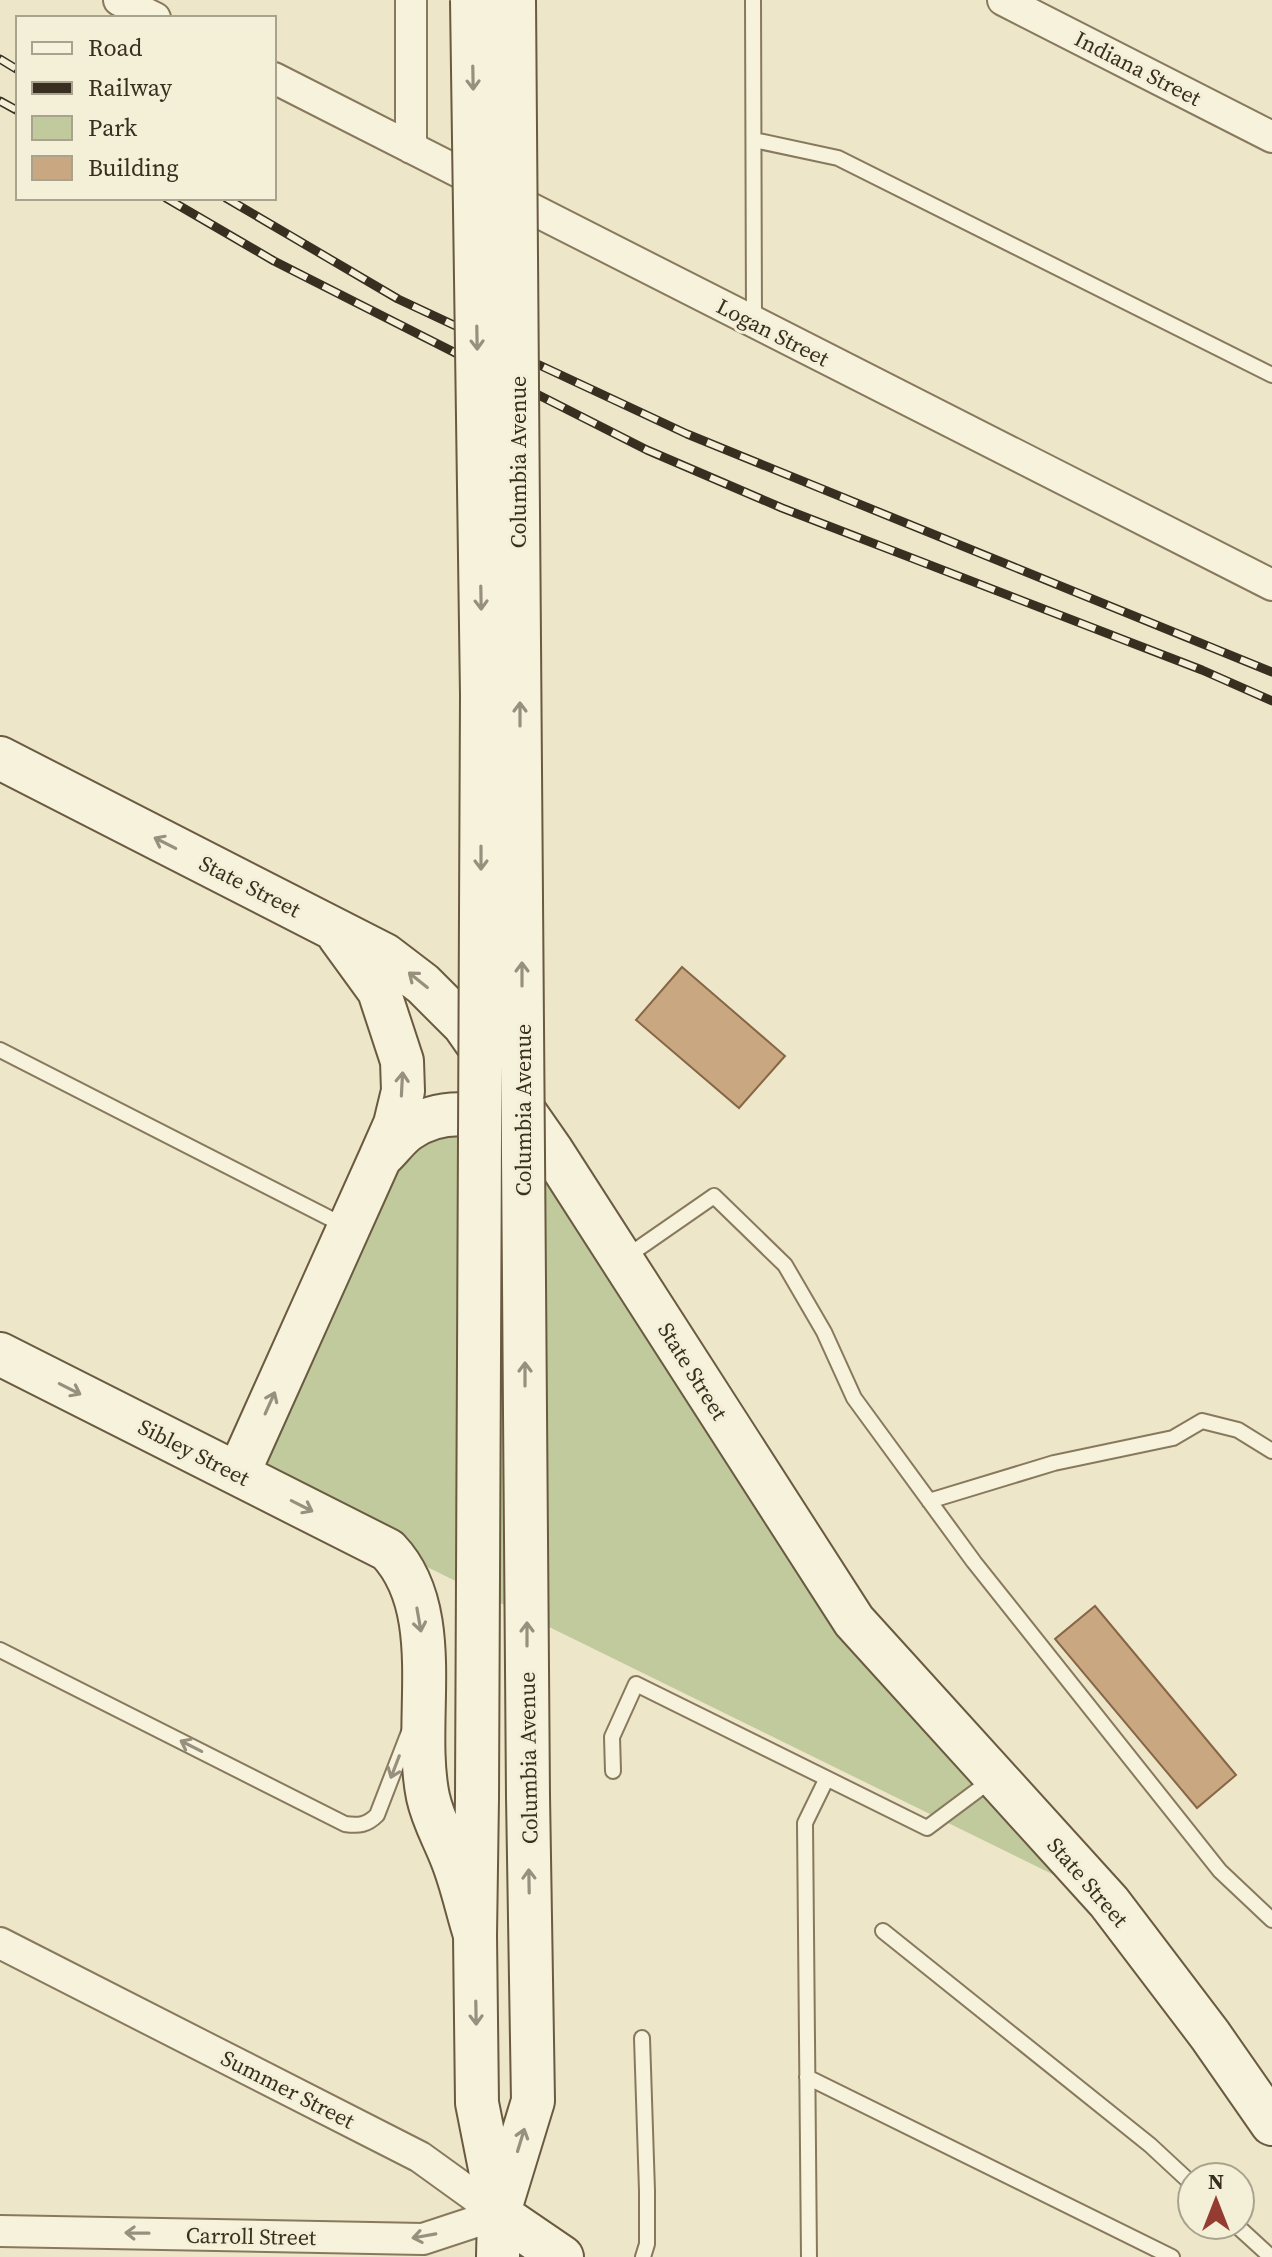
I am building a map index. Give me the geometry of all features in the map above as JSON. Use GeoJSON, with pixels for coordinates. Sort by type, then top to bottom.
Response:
{"type":"FeatureCollection","features":[{"type":"Feature","properties":{"kind":"street"},"geometry":{"type":"LineString","coordinates":[[119,0],[151,16]]}},
{"type":"Feature","properties":{"kind":"street"},"geometry":{"type":"LineString","coordinates":[[411,0],[411,148]]}},
{"type":"Feature","properties":{"kind":"street","name":"Columbia Avenue"},"geometry":{"type":"LineString","coordinates":[[472,0],[482,695],[475,1935],[477,2103],[499,2214],[498,2257]]}},
{"type":"Feature","properties":{"kind":"street","name":"Columbia Avenue"},"geometry":{"type":"LineString","coordinates":[[499,2214],[533,2101],[514,0]]}},
{"type":"Feature","properties":{"kind":"street","name":"Indiana Street"},"geometry":{"type":"LineString","coordinates":[[1003,0],[1272,137]]}},
{"type":"Feature","properties":{"kind":"street","name":"Logan Street"},"geometry":{"type":"LineString","coordinates":[[276,79],[1272,585]]}},
{"type":"Feature","properties":{"kind":"street","name":"State Street"},"geometry":{"type":"LineString","coordinates":[[0,758],[385,955],[423,984],[464,1025],[552,1151],[854,1621],[1109,1902],[1210,2035],[1272,2124]]}},
{"type":"Feature","properties":{"kind":"street"},"geometry":{"type":"LineString","coordinates":[[238,1474],[395,1124],[403,1091],[402,1061],[379,991],[334,929]]}},
{"type":"Feature","properties":{"kind":"street"},"geometry":{"type":"LineString","coordinates":[[380,1158],[409,1129],[433,1118],[456,1113],[484,1116],[511,1126],[552,1151]]}},
{"type":"Feature","properties":{"kind":"street","name":"Sibley Street"},"geometry":{"type":"LineString","coordinates":[[0,1354],[388,1550],[401,1564],[413,1590],[420,1617],[423,1694]]}},
{"type":"Feature","properties":{"kind":"street"},"geometry":{"type":"LineString","coordinates":[[423,1694],[428,1796],[435,1825],[452,1858],[475,1935]]}},
{"type":"Feature","properties":{"kind":"street","name":"Summer Street"},"geometry":{"type":"LineString","coordinates":[[0,1943],[420,2157],[562,2257]]}},
{"type":"Feature","properties":{"kind":"street","name":"Carroll Street"},"geometry":{"type":"LineString","coordinates":[[0,2231],[423,2239],[499,2214]]}},
{"type":"Feature","properties":{"kind":"lane"},"geometry":{"type":"LineString","coordinates":[[753,0],[754,322]]}},
{"type":"Feature","properties":{"kind":"lane"},"geometry":{"type":"LineString","coordinates":[[754,140],[838,158],[1272,375]]}},
{"type":"Feature","properties":{"kind":"lane"},"geometry":{"type":"LineString","coordinates":[[0,1050],[349,1228]]}},
{"type":"Feature","properties":{"kind":"lane"},"geometry":{"type":"LineString","coordinates":[[623,1260],[714,1196],[785,1265],[824,1332],[854,1398],[929,1501],[1013,1612],[1220,1871],[1272,1920]]}},
{"type":"Feature","properties":{"kind":"lane"},"geometry":{"type":"LineString","coordinates":[[929,1501],[1066,1460],[1173,1438],[1202,1421],[1238,1430],[1272,1451]]}},
{"type":"Feature","properties":{"kind":"lane"},"geometry":{"type":"LineString","coordinates":[[0,1650],[345,1824],[357,1826],[369,1824],[377,1815],[423,1694]]}},
{"type":"Feature","properties":{"kind":"lane"},"geometry":{"type":"LineString","coordinates":[[613,1771],[612,1737],[636,1684],[927,1828],[994,1777]]}},
{"type":"Feature","properties":{"kind":"lane"},"geometry":{"type":"LineString","coordinates":[[809,2257],[805,1823],[826,1780]]}},
{"type":"Feature","properties":{"kind":"lane"},"geometry":{"type":"LineString","coordinates":[[883,1931],[1176,2169]]}},
{"type":"Feature","properties":{"kind":"lane"},"geometry":{"type":"LineString","coordinates":[[642,2038],[647,2191],[647,2244],[643,2257]]}},
{"type":"Feature","properties":{"kind":"lane"},"geometry":{"type":"LineString","coordinates":[[807,2077],[1172,2257]]}},
{"type":"Feature","properties":{"kind":"lane"},"geometry":{"type":"LineString","coordinates":[[1254,2241],[1271,2257]]}},
{"type":"Feature","properties":{"kind":"green space"},"geometry":{"type":"Polygon","coordinates":[[[511,1126],[815,1564],[1109,1902],[238,1474],[409,1129],[511,1126]]]}},
{"type":"Feature","properties":{"kind":"building"},"geometry":{"type":"Polygon","coordinates":[[[682,967],[785,1056],[739,1108],[636,1020],[682,967]]]}},
{"type":"Feature","properties":{"kind":"building"},"geometry":{"type":"Polygon","coordinates":[[[1095,1606],[1236,1775],[1197,1808],[1055,1639],[1095,1606]]]}},
{"type":"Feature","properties":{"kind":"railway"},"geometry":{"type":"LineString","coordinates":[[0,59],[16,69]]}},
{"type":"Feature","properties":{"kind":"railway"},"geometry":{"type":"LineString","coordinates":[[0,101],[16,110]]}},
{"type":"Feature","properties":{"kind":"railway"},"geometry":{"type":"LineString","coordinates":[[169,200],[274,261],[647,450],[782,508],[1202,670],[1272,701]]}},
{"type":"Feature","properties":{"kind":"railway"},"geometry":{"type":"LineString","coordinates":[[229,200],[398,299],[687,434],[1272,672]]}}]}
